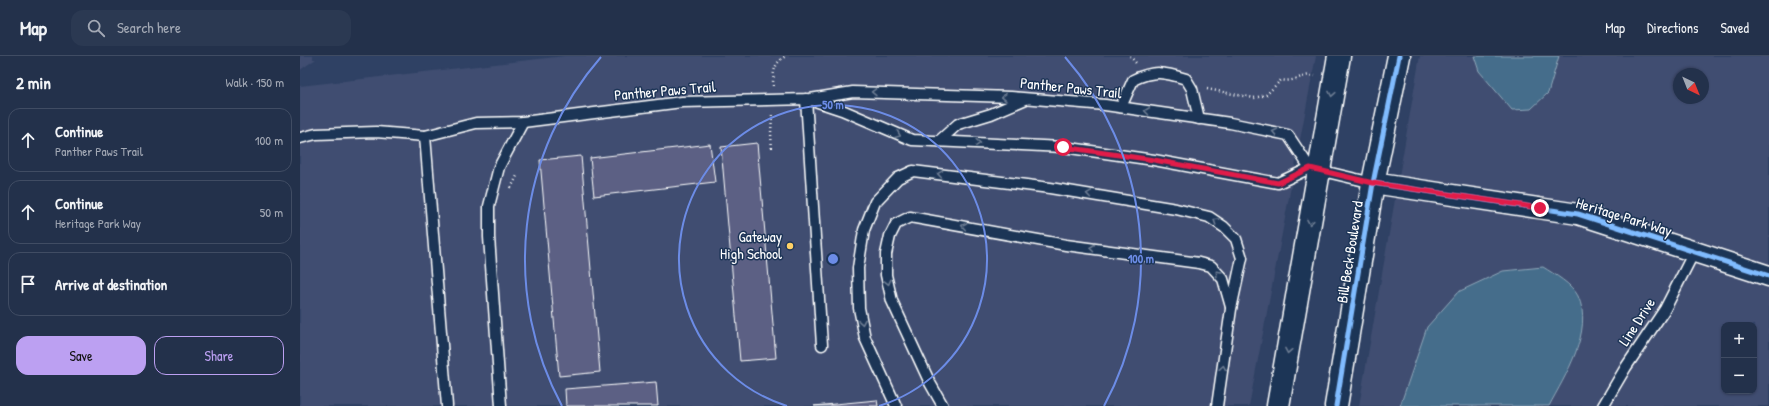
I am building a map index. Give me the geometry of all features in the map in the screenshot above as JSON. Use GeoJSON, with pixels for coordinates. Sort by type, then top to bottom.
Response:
{"type":"FeatureCollection","features":[{"type":"Feature","properties":{"kind":"street"},"geometry":{"type":"LineString","coordinates":[[1278,406],[1314,169],[1339,56]]}},
{"type":"Feature","properties":{"kind":"street","name":"Bill Beck Boulevard"},"geometry":{"type":"LineString","coordinates":[[1336,406],[1373,183],[1399,56]]}},
{"type":"Feature","properties":{"kind":"street","name":"Heritage Park Way"},"geometry":{"type":"LineString","coordinates":[[1373,183],[1578,214],[1769,276]]}},
{"type":"Feature","properties":{"kind":"lane"},"geometry":{"type":"LineString","coordinates":[[1121,107],[1133,80],[1143,75],[1164,72],[1186,79],[1192,90],[1199,118]]}},
{"type":"Feature","properties":{"kind":"lane","name":"Panther Paws Trail"},"geometry":{"type":"LineString","coordinates":[[300,138],[316,134],[376,132],[425,136],[476,124],[523,122],[682,102],[808,99],[853,92],[1027,98],[1121,107],[1230,123],[1288,135],[1314,169],[1278,183],[1154,160],[1063,147],[912,140],[842,110],[808,99]]}},
{"type":"Feature","properties":{"kind":"lane"},"geometry":{"type":"LineString","coordinates":[[939,141],[958,124],[991,114],[1027,98]]}},
{"type":"Feature","properties":{"kind":"lane"},"geometry":{"type":"LineString","coordinates":[[808,99],[822,345]]}},
{"type":"Feature","properties":{"kind":"lane"},"geometry":{"type":"LineString","coordinates":[[500,406],[489,237],[489,206],[499,167],[523,122]]}},
{"type":"Feature","properties":{"kind":"lane"},"geometry":{"type":"LineString","coordinates":[[425,136],[447,406]]}},
{"type":"Feature","properties":{"kind":"lane"},"geometry":{"type":"LineString","coordinates":[[1314,169],[1373,183]]}},
{"type":"Feature","properties":{"kind":"lane"},"geometry":{"type":"LineString","coordinates":[[896,406],[865,338],[859,308],[858,268],[864,230],[875,202],[898,178],[913,171],[1050,188],[1176,209],[1209,217],[1224,227],[1236,239],[1242,258],[1231,309],[1217,406]]}},
{"type":"Feature","properties":{"kind":"lane"},"geometry":{"type":"LineString","coordinates":[[943,406],[930,383],[895,307],[886,275],[886,254],[890,236],[896,224],[910,217],[1066,245],[1199,263],[1211,266],[1223,279],[1231,309]]}},
{"type":"Feature","properties":{"kind":"lane","name":"Line Drive"},"geometry":{"type":"LineString","coordinates":[[1602,406],[1665,309],[1694,252]]}},
{"type":"Feature","properties":{"kind":"path"},"geometry":{"type":"LineString","coordinates":[[1130,56],[1140,68],[1143,75]]}},
{"type":"Feature","properties":{"kind":"path"},"geometry":{"type":"LineString","coordinates":[[1192,90],[1200,88],[1254,98],[1266,95],[1281,80],[1290,82],[1307,75],[1316,76]]}},
{"type":"Feature","properties":{"kind":"path"},"geometry":{"type":"LineString","coordinates":[[507,194],[517,176]]}},
{"type":"Feature","properties":{"kind":"shaded area"},"geometry":{"type":"Polygon","coordinates":[[[300,56],[313,56],[313,59],[316,59],[300,70],[300,56]]]}},
{"type":"Feature","properties":{"kind":"shaded area","name":"Gateway High School"},"geometry":{"type":"Polygon","coordinates":[[[565,56],[1316,56],[1249,406],[300,406],[300,86],[565,56]]]}},
{"type":"Feature","properties":{"kind":"shaded area"},"geometry":{"type":"Polygon","coordinates":[[[1420,56],[1769,56],[1769,406],[1359,406],[1420,56]]]}},
{"type":"Feature","properties":{"kind":"shaded area"},"geometry":{"type":"Polygon","coordinates":[[[1474,56],[1559,56],[1548,93],[1531,109],[1512,110],[1479,71],[1474,56]]]}},
{"type":"Feature","properties":{"kind":"shaded area"},"geometry":{"type":"Polygon","coordinates":[[[1543,267],[1572,287],[1578,296],[1582,310],[1582,324],[1576,353],[1549,406],[1400,406],[1427,327],[1458,292],[1503,271],[1543,267]]]}},
{"type":"Feature","properties":{"kind":"building"},"geometry":{"type":"Polygon","coordinates":[[[757,143],[776,358],[740,361],[721,147],[757,143]]]}},
{"type":"Feature","properties":{"kind":"building"},"geometry":{"type":"Polygon","coordinates":[[[710,144],[715,182],[594,196],[590,158],[710,144]]]}},
{"type":"Feature","properties":{"kind":"building"},"geometry":{"type":"Polygon","coordinates":[[[581,156],[600,372],[559,376],[540,160],[581,156]]]}},
{"type":"Feature","properties":{"kind":"building"},"geometry":{"type":"Polygon","coordinates":[[[656,382],[658,406],[566,406],[565,389],[656,382]]]}},
{"type":"Feature","properties":{"kind":"building"},"geometry":{"type":"Polygon","coordinates":[[[877,400],[878,406],[814,406],[877,400]]]}},
{"type":"Feature","properties":{"kind":"cycle path"},"geometry":{"type":"LineString","coordinates":[[1336,406],[1373,183],[1399,56]]}},
{"type":"Feature","properties":{"kind":"cycle path"},"geometry":{"type":"LineString","coordinates":[[1373,183],[1578,214],[1769,276]]}},
{"type":"Feature","properties":{"kind":"place","name":"Gateway High School"},"geometry":{"type":"Point","coordinates":[790,246]}},
{"type":"Feature","properties":{"kind":"route"},"geometry":{"type":"LineString","coordinates":[[1063,147],[1154,160],[1278,183],[1310,168],[1373,183],[1540,208]]}}]}
